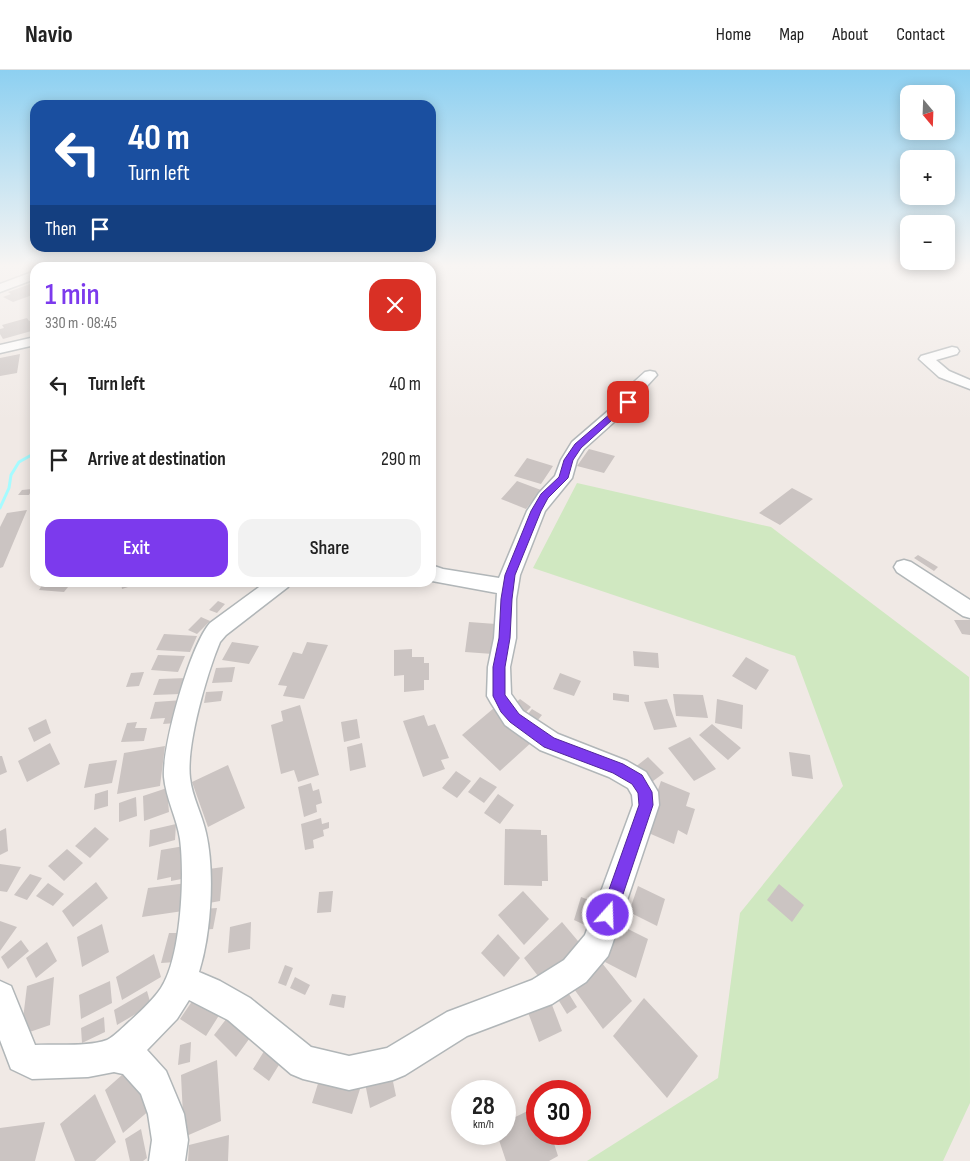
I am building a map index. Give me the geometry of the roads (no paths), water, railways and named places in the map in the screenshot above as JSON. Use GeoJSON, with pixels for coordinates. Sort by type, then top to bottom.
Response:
{"type":"FeatureCollection","features":[{"type":"Feature","properties":{"kind":"street"},"geometry":{"type":"LineString","coordinates":[[0,349],[30,342]]}},
{"type":"Feature","properties":{"kind":"street"},"geometry":{"type":"LineString","coordinates":[[952,351],[926,359],[944,374],[970,385]]}},
{"type":"Feature","properties":{"kind":"street"},"geometry":{"type":"LineString","coordinates":[[180,980],[208,992],[239,1009],[303,1062],[349,1073],[393,1063],[458,1023],[541,994],[575,971],[597,945],[646,805],[645,792],[637,780],[618,769],[549,742],[514,718],[505,708],[499,696],[499,667],[505,638],[510,575],[536,511],[544,497],[563,478],[568,460],[586,438],[628,402],[640,384],[650,375]]}},
{"type":"Feature","properties":{"kind":"street"},"geometry":{"type":"LineString","coordinates":[[904,567],[970,610]]}},
{"type":"Feature","properties":{"kind":"street"},"geometry":{"type":"LineString","coordinates":[[436,574],[508,587]]}},
{"type":"Feature","properties":{"kind":"street"},"geometry":{"type":"LineString","coordinates":[[114,1055],[142,1034],[173,999],[188,959],[194,919],[194,841],[190,817],[177,778],[177,757],[205,651],[211,637],[239,612],[274,587]]}},
{"type":"Feature","properties":{"kind":"street"},"geometry":{"type":"LineString","coordinates":[[0,997],[24,1057],[32,1062],[88,1060],[114,1055],[133,1060],[154,1083],[166,1114],[170,1140],[167,1161]]}},
{"type":"Feature","properties":{"kind":"waterway"},"geometry":{"type":"LineString","coordinates":[[0,508],[9,488],[11,475],[19,462],[30,456]]}}]}
